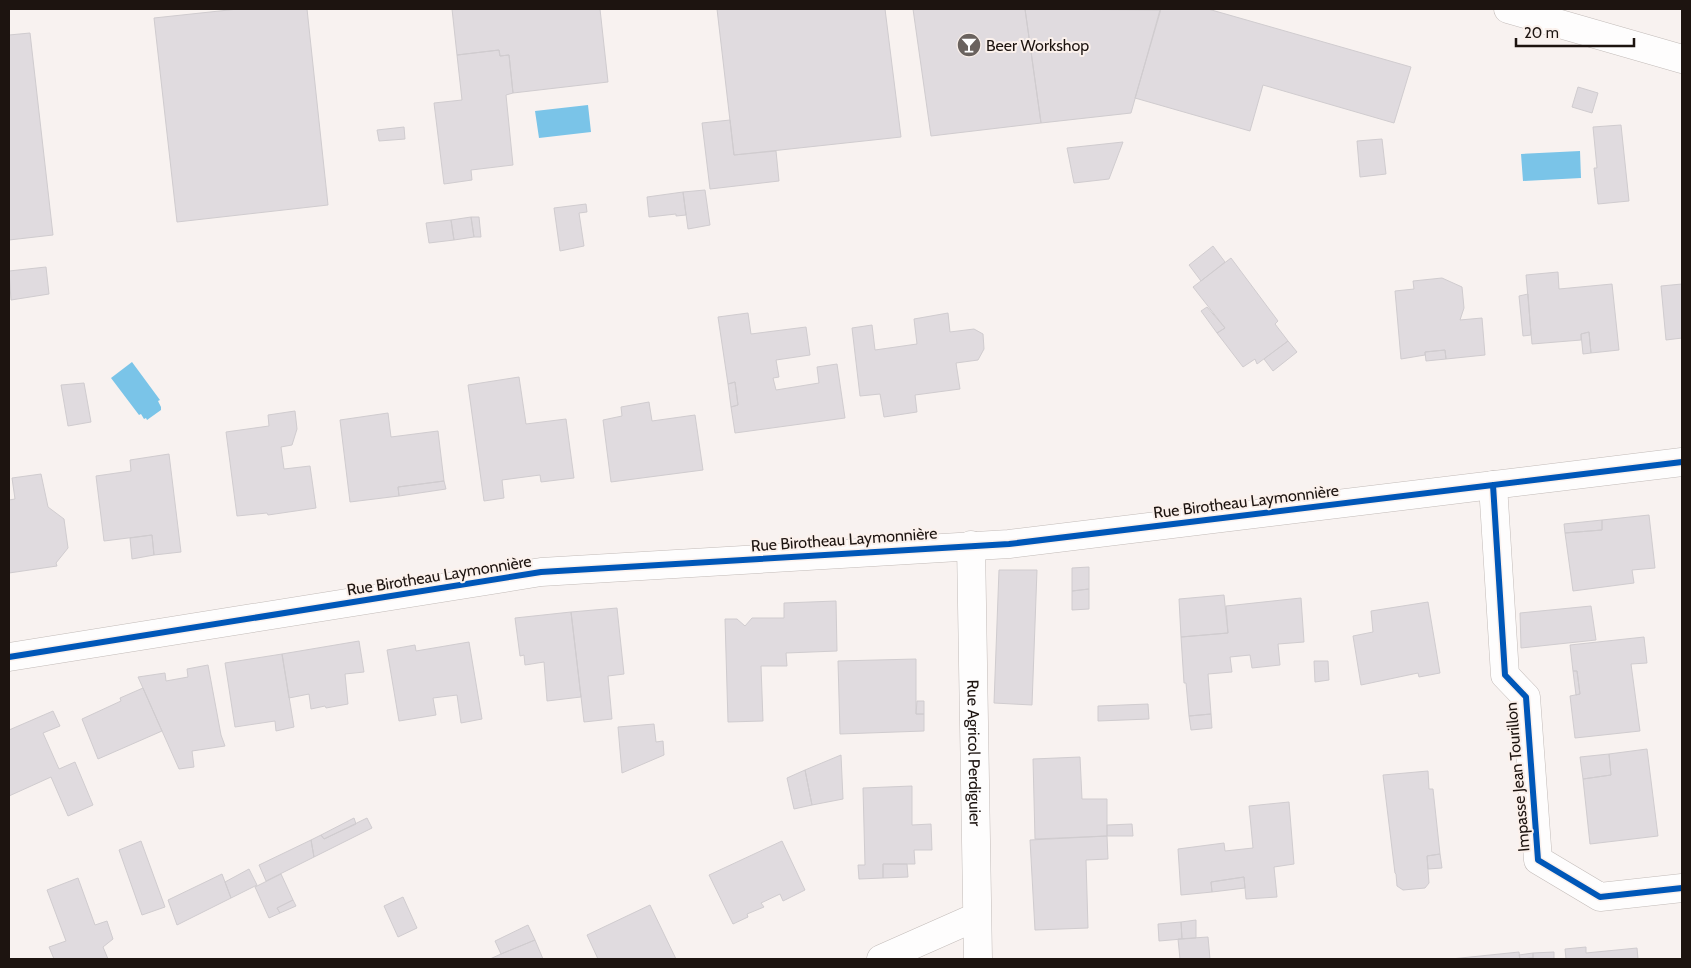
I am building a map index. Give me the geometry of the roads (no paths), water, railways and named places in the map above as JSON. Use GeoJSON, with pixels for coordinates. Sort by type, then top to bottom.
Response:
{"type":"FeatureCollection","features":[{"type":"Feature","properties":{"kind":"street"},"geometry":{"type":"LineString","coordinates":[[1508,9],[1682,59]]}},
{"type":"Feature","properties":{"kind":"street","name":"Rue Birotheau Laymonnière"},"geometry":{"type":"LineString","coordinates":[[9,657],[541,572],[1019,542],[1682,462]]}},
{"type":"Feature","properties":{"kind":"street","name":"Impasse Jean Tourillon"},"geometry":{"type":"LineString","coordinates":[[1492,485],[1505,675],[1526,697],[1538,860],[1600,896],[1682,888]]}},
{"type":"Feature","properties":{"kind":"street","name":"Rue Agricol Perdiguier"},"geometry":{"type":"LineString","coordinates":[[972,545],[978,959]]}},
{"type":"Feature","properties":{"kind":"street"},"geometry":{"type":"LineString","coordinates":[[881,959],[976,917]]}},
{"type":"Feature","properties":{"kind":"water"},"geometry":{"type":"Polygon","coordinates":[[[588,105],[591,132],[539,138],[535,111],[588,105]]]}},
{"type":"Feature","properties":{"kind":"water"},"geometry":{"type":"Polygon","coordinates":[[[1580,151],[1581,178],[1523,181],[1521,154],[1580,151]]]}},
{"type":"Feature","properties":{"kind":"water"},"geometry":{"type":"Polygon","coordinates":[[[132,362],[160,400],[158,401],[161,410],[147,420],[141,414],[139,415],[111,378],[132,362]]]}},
{"type":"Feature","properties":{"kind":"place","name":"Beer Workshop"},"geometry":{"type":"Point","coordinates":[969,45]}}]}
